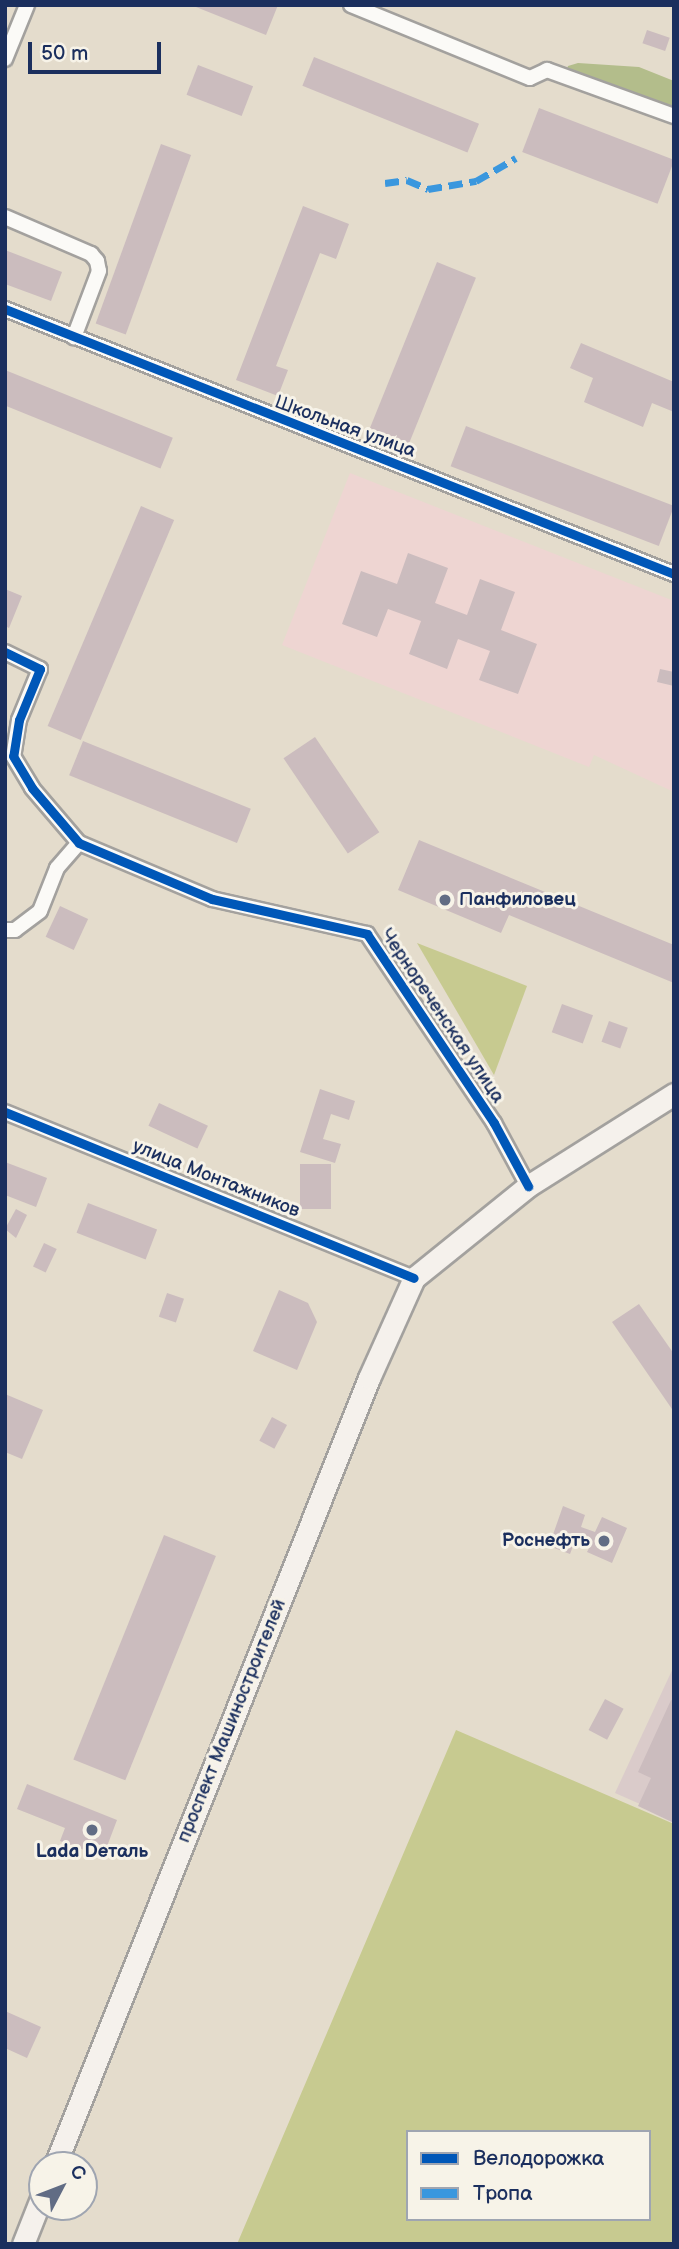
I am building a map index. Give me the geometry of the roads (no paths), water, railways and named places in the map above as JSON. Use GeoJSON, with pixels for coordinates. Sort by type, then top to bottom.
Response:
{"type":"FeatureCollection","features":[{"type":"Feature","properties":{"kind":"main road"},"geometry":{"type":"LineString","coordinates":[[414,1278],[528,1186],[674,1094]]}},
{"type":"Feature","properties":{"kind":"main road","name":"проспект Машиностроителей"},"geometry":{"type":"LineString","coordinates":[[61,2151],[369,1378],[414,1278]]}},
{"type":"Feature","properties":{"kind":"main road"},"geometry":{"type":"LineString","coordinates":[[23,2244],[32,2221]]}},
{"type":"Feature","properties":{"kind":"street"},"geometry":{"type":"LineString","coordinates":[[5,59],[27,5]]}},
{"type":"Feature","properties":{"kind":"street"},"geometry":{"type":"LineString","coordinates":[[351,5],[530,78],[547,70],[674,116]]}},
{"type":"Feature","properties":{"kind":"street"},"geometry":{"type":"LineString","coordinates":[[5,217],[91,254],[97,261],[99,271],[74,337]]}},
{"type":"Feature","properties":{"kind":"street","name":"Школьная улица"},"geometry":{"type":"LineString","coordinates":[[5,309],[674,574]]}},
{"type":"Feature","properties":{"kind":"street","name":"Чернореченская улица"},"geometry":{"type":"LineString","coordinates":[[5,652],[40,669],[19,720],[13,755],[32,788],[79,843],[212,899],[366,934],[494,1123],[528,1186]]}},
{"type":"Feature","properties":{"kind":"street"},"geometry":{"type":"LineString","coordinates":[[5,930],[15,930],[34,919],[57,868],[79,843]]}},
{"type":"Feature","properties":{"kind":"street","name":"улица Монтажников"},"geometry":{"type":"LineString","coordinates":[[5,1112],[414,1278]]}},
{"type":"Feature","properties":{"kind":"place","name":"Панфиловец"},"geometry":{"type":"Point","coordinates":[445,900]}},
{"type":"Feature","properties":{"kind":"place","name":"Роснефть"},"geometry":{"type":"Point","coordinates":[604,1541]}},
{"type":"Feature","properties":{"kind":"place","name":"Lada Dеталь"},"geometry":{"type":"Point","coordinates":[92,1830]}}]}
